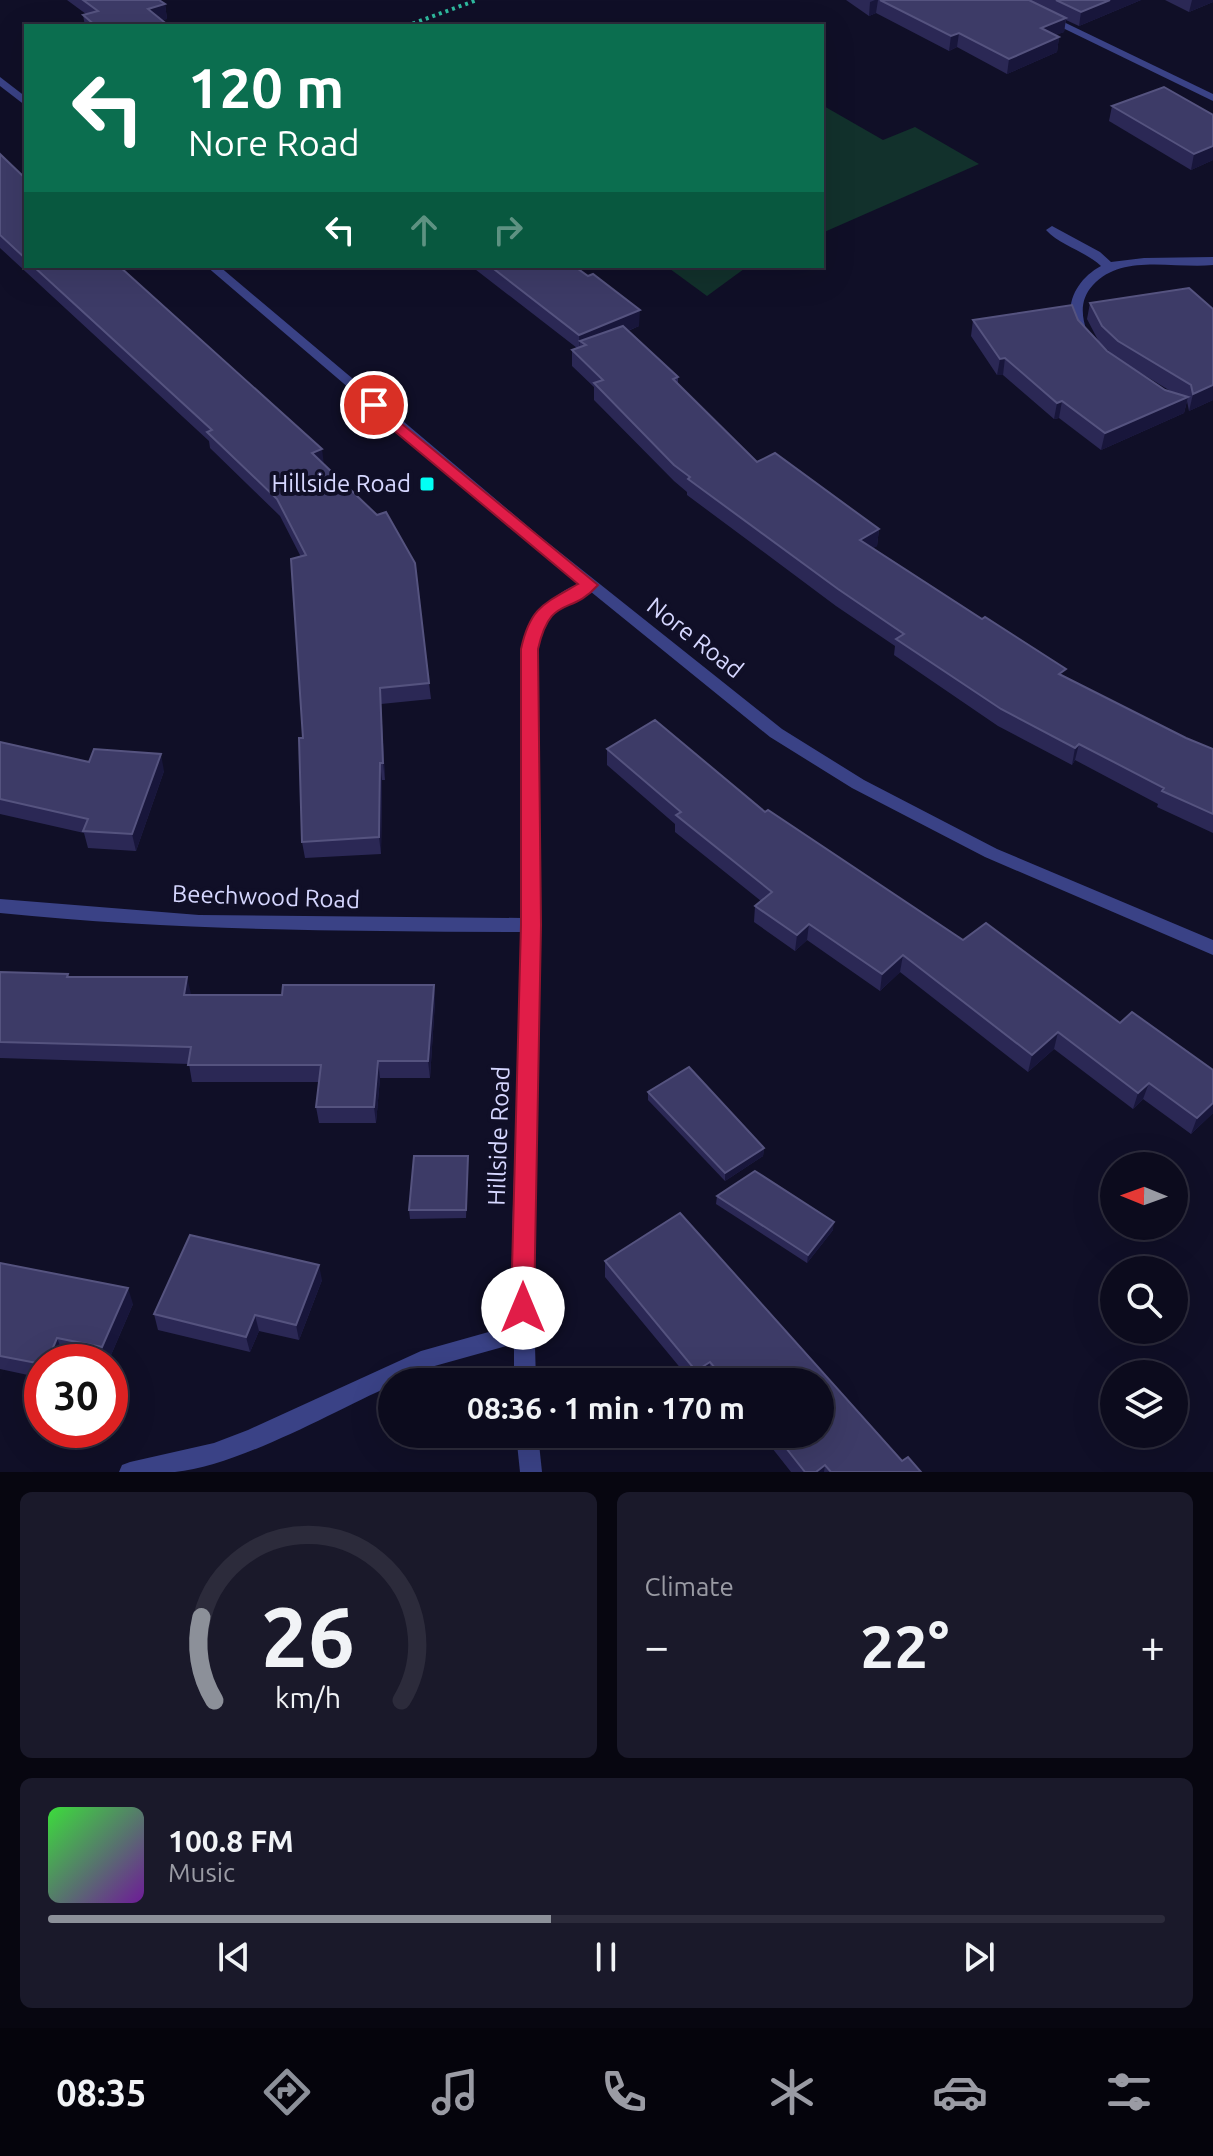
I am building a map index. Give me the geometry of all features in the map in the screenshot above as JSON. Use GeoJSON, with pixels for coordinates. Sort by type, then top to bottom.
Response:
{"type":"FeatureCollection","features":[{"type":"Feature","properties":{"kind":"street"},"geometry":{"type":"LineString","coordinates":[[1010,0],[1213,98]]}},
{"type":"Feature","properties":{"kind":"street"},"geometry":{"type":"LineString","coordinates":[[0,80],[24,101]]}},
{"type":"Feature","properties":{"kind":"street"},"geometry":{"type":"LineString","coordinates":[[1052,230],[1066,241],[1095,253],[1108,266]]}},
{"type":"Feature","properties":{"kind":"street"},"geometry":{"type":"LineString","coordinates":[[1090,345],[1077,324],[1075,303],[1090,278],[1108,266],[1213,261]]}},
{"type":"Feature","properties":{"kind":"street","name":"Nore Road"},"geometry":{"type":"LineString","coordinates":[[214,268],[589,585],[776,733],[858,784],[991,853],[1213,948]]}},
{"type":"Feature","properties":{"kind":"street","name":"Hillside Road"},"geometry":{"type":"LineString","coordinates":[[524,1368],[522,1234],[531,925],[531,639],[535,624],[547,609],[589,585]]}},
{"type":"Feature","properties":{"kind":"street","name":"Beechwood Road"},"geometry":{"type":"LineString","coordinates":[[0,906],[62,914],[302,924],[531,925]]}},
{"type":"Feature","properties":{"kind":"street"},"geometry":{"type":"LineString","coordinates":[[130,1472],[214,1453],[254,1438],[438,1354],[523,1332]]}},
{"type":"Feature","properties":{"kind":"street"},"geometry":{"type":"LineString","coordinates":[[528,1448],[531,1472]]}},
{"type":"Feature","properties":{"kind":"path"},"geometry":{"type":"LineString","coordinates":[[411,24],[477,0]]}},
{"type":"Feature","properties":{"kind":"green space"},"geometry":{"type":"Polygon","coordinates":[[[824,106],[883,140],[915,127],[979,164],[824,232],[824,106]]]}},
{"type":"Feature","properties":{"kind":"green space"},"geometry":{"type":"Polygon","coordinates":[[[669,268],[745,268],[707,296],[669,268]]]}},
{"type":"Feature","properties":{"kind":"building"},"geometry":{"type":"Polygon","coordinates":[[[83,0],[159,0],[165,4],[148,9],[167,24],[94,24],[83,15],[98,11],[83,0]]]}},
{"type":"Feature","properties":{"kind":"building"},"geometry":{"type":"Polygon","coordinates":[[[880,0],[1029,0],[1066,18],[1041,28],[1059,37],[1009,59],[959,33],[951,36],[880,0]]]}},
{"type":"Feature","properties":{"kind":"building"},"geometry":{"type":"Polygon","coordinates":[[[1056,0],[1110,0],[1081,12],[1056,0]]]}},
{"type":"Feature","properties":{"kind":"building"},"geometry":{"type":"Polygon","coordinates":[[[1164,87],[1213,115],[1213,146],[1194,154],[1112,106],[1164,87]]]}},
{"type":"Feature","properties":{"kind":"building"},"geometry":{"type":"Polygon","coordinates":[[[0,154],[24,177],[24,257],[0,235],[0,154]]]}},
{"type":"Feature","properties":{"kind":"building"},"geometry":{"type":"Polygon","coordinates":[[[35,268],[121,268],[322,449],[312,453],[377,515],[386,512],[415,563],[429,683],[380,688],[383,763],[380,763],[379,837],[302,842],[299,738],[303,738],[291,559],[306,555],[277,499],[207,432],[212,430],[35,268]]]}},
{"type":"Feature","properties":{"kind":"building"},"geometry":{"type":"Polygon","coordinates":[[[493,268],[577,268],[588,276],[593,274],[640,310],[579,335],[493,268]]]}},
{"type":"Feature","properties":{"kind":"building"},"geometry":{"type":"Polygon","coordinates":[[[1189,288],[1213,309],[1213,385],[1193,394],[1191,385],[1118,341],[1102,326],[1090,303],[1189,288]]]}},
{"type":"Feature","properties":{"kind":"building"},"geometry":{"type":"Polygon","coordinates":[[[1072,305],[1078,320],[1107,351],[1165,390],[1188,397],[1105,433],[1062,401],[1057,403],[1005,358],[1000,359],[973,320],[1072,305]]]}},
{"type":"Feature","properties":{"kind":"building"},"geometry":{"type":"Polygon","coordinates":[[[623,326],[678,377],[673,379],[757,462],[775,453],[879,529],[860,540],[1066,669],[1059,674],[1213,749],[1213,814],[1162,791],[1164,788],[1079,744],[1075,748],[1001,709],[896,639],[904,634],[688,479],[690,477],[674,465],[594,383],[603,380],[572,350],[586,345],[580,341],[623,326]]]}},
{"type":"Feature","properties":{"kind":"building"},"geometry":{"type":"Polygon","coordinates":[[[655,720],[765,812],[768,810],[963,940],[986,923],[1120,1023],[1132,1012],[1213,1070],[1213,1103],[1197,1118],[1149,1083],[1138,1093],[1058,1032],[1032,1055],[903,955],[882,974],[809,924],[797,935],[755,906],[772,892],[676,815],[681,812],[607,749],[655,720]]]}},
{"type":"Feature","properties":{"kind":"building"},"geometry":{"type":"Polygon","coordinates":[[[0,742],[89,762],[94,749],[161,754],[132,834],[83,831],[88,819],[0,799],[0,742]]]}},
{"type":"Feature","properties":{"kind":"building"},"geometry":{"type":"Polygon","coordinates":[[[0,972],[68,974],[67,977],[187,977],[184,995],[282,995],[283,985],[434,985],[428,1061],[378,1061],[374,1107],[316,1107],[321,1065],[188,1065],[191,1047],[0,1042],[0,972]]]}},
{"type":"Feature","properties":{"kind":"building"},"geometry":{"type":"Polygon","coordinates":[[[689,1067],[764,1148],[725,1173],[648,1092],[689,1067]]]}},
{"type":"Feature","properties":{"kind":"building"},"geometry":{"type":"Polygon","coordinates":[[[414,1156],[468,1156],[466,1210],[409,1210],[414,1156]]]}},
{"type":"Feature","properties":{"kind":"building"},"geometry":{"type":"Polygon","coordinates":[[[755,1171],[834,1222],[808,1255],[717,1196],[755,1171]]]}},
{"type":"Feature","properties":{"kind":"building"},"geometry":{"type":"Polygon","coordinates":[[[680,1213],[819,1368],[715,1368],[710,1362],[701,1368],[694,1368],[605,1261],[680,1213]]]}},
{"type":"Feature","properties":{"kind":"building"},"geometry":{"type":"Polygon","coordinates":[[[190,1235],[319,1265],[296,1325],[255,1315],[246,1337],[154,1314],[190,1235]]]}},
{"type":"Feature","properties":{"kind":"building"},"geometry":{"type":"Polygon","coordinates":[[[0,1263],[128,1288],[103,1344],[57,1338],[54,1344],[24,1344],[24,1361],[0,1356],[0,1263]]]}},
{"type":"Feature","properties":{"kind":"building"},"geometry":{"type":"Polygon","coordinates":[[[834,1385],[902,1461],[908,1457],[921,1472],[831,1472],[825,1465],[816,1472],[805,1472],[786,1448],[834,1448],[834,1385]]]}},
{"type":"Feature","properties":{"kind":"place","name":"Hillside Road"},"geometry":{"type":"Point","coordinates":[427,484]}},
{"type":"Feature","properties":{"kind":"route"},"geometry":{"type":"LineString","coordinates":[[374,405],[589,585],[547,609],[532,631],[530,649],[531,925],[522,1234],[523,1308]]}}]}
